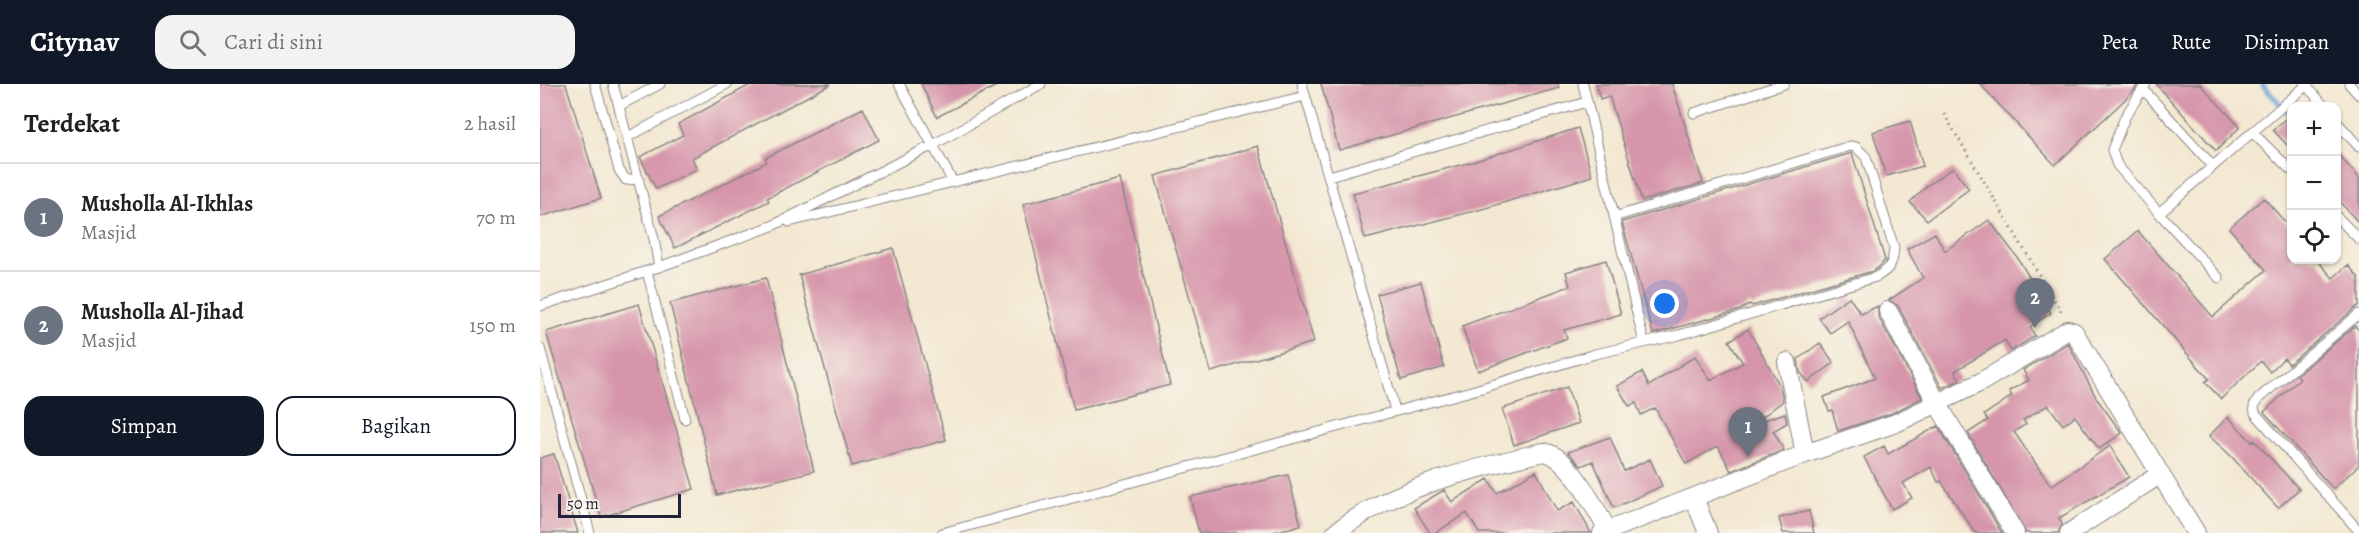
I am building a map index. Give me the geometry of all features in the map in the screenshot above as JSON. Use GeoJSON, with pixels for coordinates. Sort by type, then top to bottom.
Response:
{"type":"FeatureCollection","features":[{"type":"Feature","properties":{"kind":"street"},"geometry":{"type":"LineString","coordinates":[[1888,311],[1937,403],[2014,533]]}},
{"type":"Feature","properties":{"kind":"street"},"geometry":{"type":"LineString","coordinates":[[1335,533],[1377,505],[1425,483],[1543,452],[1552,453],[1563,461],[1614,530],[1805,454],[1896,423],[1981,382],[2065,330],[2074,332],[2159,476],[2196,533]]}},
{"type":"Feature","properties":{"kind":"street"},"geometry":{"type":"LineString","coordinates":[[1787,362],[1805,454]]}},
{"type":"Feature","properties":{"kind":"street"},"geometry":{"type":"LineString","coordinates":[[2069,533],[2159,476]]}},
{"type":"Feature","properties":{"kind":"street"},"geometry":{"type":"LineString","coordinates":[[1694,498],[1708,533]]}},
{"type":"Feature","properties":{"kind":"lane"},"geometry":{"type":"LineString","coordinates":[[595,84],[619,170],[626,180],[639,179]]}},
{"type":"Feature","properties":{"kind":"lane"},"geometry":{"type":"LineString","coordinates":[[613,84],[639,179],[659,267]]}},
{"type":"Feature","properties":{"kind":"lane"},"geometry":{"type":"LineString","coordinates":[[619,106],[660,84]]}},
{"type":"Feature","properties":{"kind":"lane"},"geometry":{"type":"LineString","coordinates":[[628,137],[727,84]]}},
{"type":"Feature","properties":{"kind":"lane"},"geometry":{"type":"LineString","coordinates":[[899,84],[953,182]]}},
{"type":"Feature","properties":{"kind":"lane"},"geometry":{"type":"LineString","coordinates":[[772,226],[933,145],[1041,84]]}},
{"type":"Feature","properties":{"kind":"lane"},"geometry":{"type":"LineString","coordinates":[[1302,84],[1395,410]]}},
{"type":"Feature","properties":{"kind":"lane"},"geometry":{"type":"LineString","coordinates":[[1583,84],[1644,343]]}},
{"type":"Feature","properties":{"kind":"lane"},"geometry":{"type":"LineString","coordinates":[[1694,113],[1785,84]]}},
{"type":"Feature","properties":{"kind":"lane"},"geometry":{"type":"LineString","coordinates":[[2349,84],[2359,95]]}},
{"type":"Feature","properties":{"kind":"lane"},"geometry":{"type":"LineString","coordinates":[[2160,213],[2212,165],[2253,133],[2306,85],[2321,102]]}},
{"type":"Feature","properties":{"kind":"lane"},"geometry":{"type":"LineString","coordinates":[[2212,165],[2145,87],[2125,117],[2112,150],[2117,165],[2219,278]]}},
{"type":"Feature","properties":{"kind":"lane"},"geometry":{"type":"LineString","coordinates":[[540,306],[659,267],[772,226],[1305,96]]}},
{"type":"Feature","properties":{"kind":"lane"},"geometry":{"type":"LineString","coordinates":[[1329,176],[1587,102]]}},
{"type":"Feature","properties":{"kind":"lane"},"geometry":{"type":"LineString","coordinates":[[2341,126],[2359,147]]}},
{"type":"Feature","properties":{"kind":"lane"},"geometry":{"type":"LineString","coordinates":[[2253,133],[2287,166]]}},
{"type":"Feature","properties":{"kind":"lane"},"geometry":{"type":"LineString","coordinates":[[942,533],[1644,343],[1876,277],[1892,264],[1894,248],[1866,157],[1856,147],[1850,146],[1614,217]]}},
{"type":"Feature","properties":{"kind":"lane"},"geometry":{"type":"LineString","coordinates":[[2341,220],[2359,238]]}},
{"type":"Feature","properties":{"kind":"lane"},"geometry":{"type":"LineString","coordinates":[[647,271],[685,419]]}},
{"type":"Feature","properties":{"kind":"lane"},"geometry":{"type":"LineString","coordinates":[[2359,314],[2259,398],[2254,406],[2255,413],[2295,462],[2359,531]]}},
{"type":"Feature","properties":{"kind":"lane"},"geometry":{"type":"LineString","coordinates":[[540,348],[590,533]]}},
{"type":"Feature","properties":{"kind":"path"},"geometry":{"type":"LineString","coordinates":[[1944,114],[2074,332]]}},
{"type":"Feature","properties":{"kind":"building"},"geometry":{"type":"Polygon","coordinates":[[[540,84],[566,84],[601,198],[540,217],[540,84]]]}},
{"type":"Feature","properties":{"kind":"building"},"geometry":{"type":"Polygon","coordinates":[[[752,84],[831,84],[692,158],[697,169],[656,189],[640,157],[683,135],[678,124],[752,84]]]}},
{"type":"Feature","properties":{"kind":"building"},"geometry":{"type":"Polygon","coordinates":[[[921,84],[1000,84],[937,117],[921,84]]]}},
{"type":"Feature","properties":{"kind":"building"},"geometry":{"type":"Polygon","coordinates":[[[1321,84],[1558,84],[1559,88],[1339,150],[1321,84]]]}},
{"type":"Feature","properties":{"kind":"building"},"geometry":{"type":"Polygon","coordinates":[[[1596,84],[1672,84],[1703,183],[1642,201],[1609,96],[1600,99],[1596,84]]]}},
{"type":"Feature","properties":{"kind":"building"},"geometry":{"type":"Polygon","coordinates":[[[1980,84],[2138,84],[2133,92],[2055,165],[1980,84]]]}},
{"type":"Feature","properties":{"kind":"building"},"geometry":{"type":"Polygon","coordinates":[[[2156,84],[2200,84],[2240,127],[2216,151],[2156,84]]]}},
{"type":"Feature","properties":{"kind":"building"},"geometry":{"type":"Polygon","coordinates":[[[863,108],[879,140],[767,198],[769,201],[675,248],[659,216],[767,162],[765,158],[863,108]]]}},
{"type":"Feature","properties":{"kind":"building"},"geometry":{"type":"Polygon","coordinates":[[[2287,117],[2287,145],[2273,130],[2287,117]]]}},
{"type":"Feature","properties":{"kind":"building"},"geometry":{"type":"Polygon","coordinates":[[[1910,121],[1923,166],[1886,176],[1873,132],[1910,121]]]}},
{"type":"Feature","properties":{"kind":"building"},"geometry":{"type":"Polygon","coordinates":[[[1578,128],[1592,176],[1486,208],[1365,239],[1353,193],[1472,162],[1578,128]]]}},
{"type":"Feature","properties":{"kind":"building"},"geometry":{"type":"Polygon","coordinates":[[[1258,146],[1314,342],[1211,372],[1155,176],[1258,146]]]}},
{"type":"Feature","properties":{"kind":"building"},"geometry":{"type":"Polygon","coordinates":[[[1852,153],[1885,260],[1880,266],[1873,271],[1752,306],[1750,304],[1740,310],[1653,334],[1622,222],[1852,153]]]}},
{"type":"Feature","properties":{"kind":"building"},"geometry":{"type":"Polygon","coordinates":[[[2341,158],[2359,178],[2359,223],[2341,203],[2341,158]]]}},
{"type":"Feature","properties":{"kind":"building"},"geometry":{"type":"Polygon","coordinates":[[[1953,168],[1969,189],[1927,220],[1910,202],[1928,185],[1953,168]]]}},
{"type":"Feature","properties":{"kind":"building"},"geometry":{"type":"Polygon","coordinates":[[[1120,179],[1170,385],[1074,410],[1023,204],[1120,179]]]}},
{"type":"Feature","properties":{"kind":"building"},"geometry":{"type":"Polygon","coordinates":[[[2264,198],[2287,224],[2287,264],[2321,264],[2333,278],[2348,265],[2359,278],[2359,305],[2289,364],[2284,358],[2270,372],[2261,361],[2221,399],[2205,382],[2209,379],[2105,259],[2138,231],[2213,317],[2266,270],[2229,228],[2264,198]]]}},
{"type":"Feature","properties":{"kind":"building"},"geometry":{"type":"Polygon","coordinates":[[[1989,220],[2017,257],[2051,313],[2030,327],[2035,336],[2011,351],[2005,340],[1955,371],[1960,380],[1942,388],[1898,306],[1889,300],[1923,278],[1907,249],[1935,233],[1945,251],[1989,220]]]}},
{"type":"Feature","properties":{"kind":"building"},"geometry":{"type":"Polygon","coordinates":[[[893,248],[946,440],[852,466],[799,275],[893,248]]]}},
{"type":"Feature","properties":{"kind":"building"},"geometry":{"type":"Polygon","coordinates":[[[1606,260],[1621,314],[1564,330],[1567,338],[1478,371],[1462,326],[1570,286],[1566,272],[1606,260]]]}},
{"type":"Feature","properties":{"kind":"building"},"geometry":{"type":"Polygon","coordinates":[[[766,278],[814,471],[717,495],[670,303],[766,278]]]}},
{"type":"Feature","properties":{"kind":"building"},"geometry":{"type":"Polygon","coordinates":[[[1421,282],[1444,367],[1401,380],[1377,294],[1421,282]]]}},
{"type":"Feature","properties":{"kind":"building"},"geometry":{"type":"Polygon","coordinates":[[[1849,297],[1861,314],[1878,306],[1878,316],[1922,398],[1892,413],[1838,431],[1832,410],[1829,411],[1824,397],[1875,378],[1848,321],[1830,333],[1819,318],[1849,297]]]}},
{"type":"Feature","properties":{"kind":"building"},"geometry":{"type":"Polygon","coordinates":[[[639,304],[694,489],[601,517],[546,332],[639,304]]]}},
{"type":"Feature","properties":{"kind":"building"},"geometry":{"type":"Polygon","coordinates":[[[2355,326],[2359,330],[2359,465],[2333,489],[2264,412],[2300,378],[2297,375],[2355,326]]]}},
{"type":"Feature","properties":{"kind":"building"},"geometry":{"type":"Polygon","coordinates":[[[1748,329],[1780,386],[1783,401],[1753,424],[1785,413],[1787,423],[1773,431],[1784,450],[1731,471],[1718,446],[1686,464],[1655,408],[1641,415],[1636,403],[1629,406],[1617,386],[1642,372],[1649,386],[1695,356],[1710,380],[1743,363],[1729,341],[1748,329]]]}},
{"type":"Feature","properties":{"kind":"building"},"geometry":{"type":"Polygon","coordinates":[[[1820,343],[1834,363],[1808,382],[1800,372],[1798,359],[1820,343]]]}},
{"type":"Feature","properties":{"kind":"building"},"geometry":{"type":"Polygon","coordinates":[[[2068,343],[2097,399],[2122,433],[2099,449],[2075,416],[2063,425],[2048,405],[2023,420],[2026,424],[2014,432],[2051,486],[2110,446],[2129,477],[2059,518],[2062,524],[2058,533],[2026,533],[1968,433],[1988,420],[1984,415],[2012,396],[2009,391],[2029,380],[2023,370],[2068,343]]]}},
{"type":"Feature","properties":{"kind":"building"},"geometry":{"type":"Polygon","coordinates":[[[1567,387],[1579,423],[1514,445],[1502,409],[1567,387]]]}},
{"type":"Feature","properties":{"kind":"building"},"geometry":{"type":"Polygon","coordinates":[[[2228,417],[2252,442],[2254,440],[2299,489],[2278,508],[2230,455],[2209,436],[2228,417]]]}},
{"type":"Feature","properties":{"kind":"building"},"geometry":{"type":"Polygon","coordinates":[[[1938,426],[2002,533],[1975,533],[1941,481],[1938,482],[1931,467],[1903,483],[1912,498],[1892,509],[1864,457],[1884,446],[1888,454],[1938,426]]]}},
{"type":"Feature","properties":{"kind":"building"},"geometry":{"type":"Polygon","coordinates":[[[1610,437],[1624,471],[1650,459],[1662,486],[1614,508],[1593,461],[1581,466],[1568,452],[1610,437]]]}},
{"type":"Feature","properties":{"kind":"building"},"geometry":{"type":"Polygon","coordinates":[[[554,454],[578,533],[540,533],[540,458],[554,454]]]}},
{"type":"Feature","properties":{"kind":"building"},"geometry":{"type":"Polygon","coordinates":[[[1536,471],[1557,511],[1574,502],[1591,533],[1479,533],[1467,513],[1435,533],[1430,533],[1414,508],[1444,490],[1452,502],[1488,479],[1497,493],[1536,471]]]}},
{"type":"Feature","properties":{"kind":"building"},"geometry":{"type":"Polygon","coordinates":[[[1288,475],[1301,525],[1270,533],[1199,533],[1190,497],[1288,475]]]}},
{"type":"Feature","properties":{"kind":"building"},"geometry":{"type":"Polygon","coordinates":[[[1809,511],[1814,533],[1783,533],[1779,518],[1809,511]]]}},
{"type":"Feature","properties":{"kind":"waterway"},"geometry":{"type":"LineString","coordinates":[[2262,84],[2287,112]]}},
{"type":"Feature","properties":{"kind":"place","name":"Musholla Al-Jihad"},"geometry":{"type":"Point","coordinates":[2035,328]}},
{"type":"Feature","properties":{"kind":"place","name":"Musholla Al-Ikhlas"},"geometry":{"type":"Point","coordinates":[1748,457]}}]}
